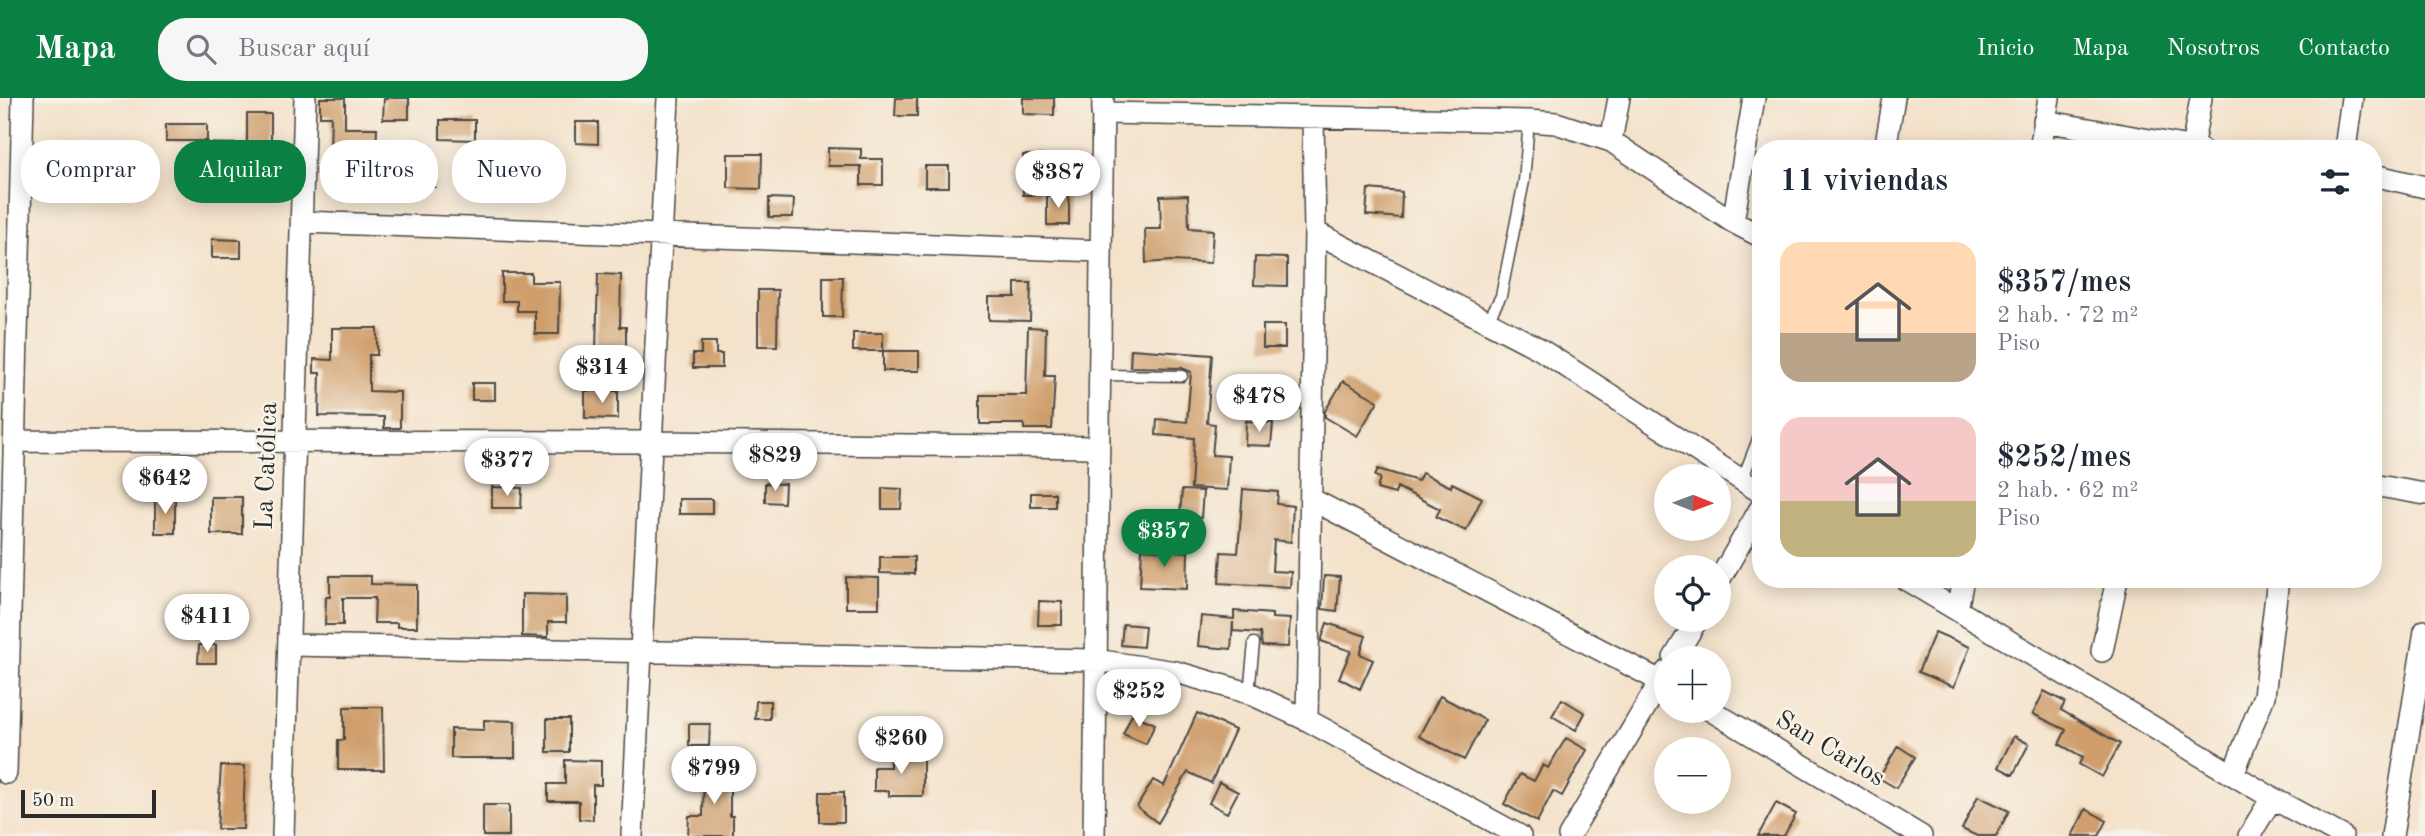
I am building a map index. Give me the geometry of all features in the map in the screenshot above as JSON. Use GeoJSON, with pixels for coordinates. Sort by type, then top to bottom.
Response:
{"type":"FeatureCollection","features":[{"type":"Feature","properties":{"kind":"street"},"geometry":{"type":"LineString","coordinates":[[6,773],[6,550],[15,442],[23,98]]}},
{"type":"Feature","properties":{"kind":"street","name":"La Católica"},"geometry":{"type":"LineString","coordinates":[[284,836],[306,98]]}},
{"type":"Feature","properties":{"kind":"street"},"geometry":{"type":"LineString","coordinates":[[632,836],[668,98]]}},
{"type":"Feature","properties":{"kind":"street"},"geometry":{"type":"LineString","coordinates":[[1611,141],[1619,98]]}},
{"type":"Feature","properties":{"kind":"street"},"geometry":{"type":"LineString","coordinates":[[1733,222],[1754,98]]}},
{"type":"Feature","properties":{"kind":"street"},"geometry":{"type":"LineString","coordinates":[[1887,140],[1894,98]]}},
{"type":"Feature","properties":{"kind":"street"},"geometry":{"type":"LineString","coordinates":[[2042,140],[2049,98]]}},
{"type":"Feature","properties":{"kind":"street"},"geometry":{"type":"LineString","coordinates":[[2196,140],[2201,98]]}},
{"type":"Feature","properties":{"kind":"street"},"geometry":{"type":"LineString","coordinates":[[2346,140],[2352,98]]}},
{"type":"Feature","properties":{"kind":"street"},"geometry":{"type":"LineString","coordinates":[[1094,836],[1103,106],[1313,117],[1556,123],[1611,141],[1752,232]]}},
{"type":"Feature","properties":{"kind":"street"},"geometry":{"type":"LineString","coordinates":[[1307,720],[1315,232],[1313,117]]}},
{"type":"Feature","properties":{"kind":"street"},"geometry":{"type":"LineString","coordinates":[[2045,121],[2151,140]]}},
{"type":"Feature","properties":{"kind":"street"},"geometry":{"type":"LineString","coordinates":[[2382,177],[2425,187]]}},
{"type":"Feature","properties":{"kind":"street"},"geometry":{"type":"LineString","coordinates":[[302,222],[1101,251]]}},
{"type":"Feature","properties":{"kind":"street"},"geometry":{"type":"LineString","coordinates":[[1315,232],[1538,348],[1751,486]]}},
{"type":"Feature","properties":{"kind":"street"},"geometry":{"type":"LineString","coordinates":[[15,442],[652,442],[1098,447]]}},
{"type":"Feature","properties":{"kind":"street"},"geometry":{"type":"LineString","coordinates":[[2382,487],[2425,494]]}},
{"type":"Feature","properties":{"kind":"street"},"geometry":{"type":"LineString","coordinates":[[1311,499],[1654,674]]}},
{"type":"Feature","properties":{"kind":"street"},"geometry":{"type":"LineString","coordinates":[[1731,559],[1752,523]]}},
{"type":"Feature","properties":{"kind":"street"},"geometry":{"type":"LineString","coordinates":[[1920,588],[2272,798],[2342,836]]}},
{"type":"Feature","properties":{"kind":"street"},"geometry":{"type":"LineString","coordinates":[[1957,610],[1961,588]]}},
{"type":"Feature","properties":{"kind":"street"},"geometry":{"type":"LineString","coordinates":[[2102,651],[2114,588]]}},
{"type":"Feature","properties":{"kind":"street"},"geometry":{"type":"LineString","coordinates":[[2233,774],[2264,696],[2277,588]]}},
{"type":"Feature","properties":{"kind":"street"},"geometry":{"type":"LineString","coordinates":[[2392,836],[2425,631]]}},
{"type":"Feature","properties":{"kind":"street"},"geometry":{"type":"LineString","coordinates":[[289,645],[1095,660],[1176,672],[1249,693],[1307,720],[1520,836]]}},
{"type":"Feature","properties":{"kind":"street"},"geometry":{"type":"LineString","coordinates":[[1569,836],[1654,696]]}},
{"type":"Feature","properties":{"kind":"street","name":"San Carlos"},"geometry":{"type":"LineString","coordinates":[[1731,723],[1921,836]]}},
{"type":"Feature","properties":{"kind":"street"},"geometry":{"type":"LineString","coordinates":[[2249,836],[2272,798]]}},
{"type":"Feature","properties":{"kind":"lane"},"geometry":{"type":"LineString","coordinates":[[1487,321],[1501,296],[1524,181],[1529,121]]}},
{"type":"Feature","properties":{"kind":"lane"},"geometry":{"type":"LineString","coordinates":[[1099,375],[1182,376]]}},
{"type":"Feature","properties":{"kind":"lane"},"geometry":{"type":"LineString","coordinates":[[1249,693],[1254,643]]}},
{"type":"Feature","properties":{"kind":"building"},"geometry":{"type":"Polygon","coordinates":[[[320,98],[345,98],[345,128],[377,128],[377,140],[330,140],[331,116],[320,116],[320,98]]]}},
{"type":"Feature","properties":{"kind":"building"},"geometry":{"type":"Polygon","coordinates":[[[384,98],[409,98],[409,119],[383,119],[384,98]]]}},
{"type":"Feature","properties":{"kind":"building"},"geometry":{"type":"Polygon","coordinates":[[[896,98],[917,98],[917,116],[895,116],[896,98]]]}},
{"type":"Feature","properties":{"kind":"building"},"geometry":{"type":"Polygon","coordinates":[[[1023,98],[1054,98],[1054,115],[1023,114],[1023,98]]]}},
{"type":"Feature","properties":{"kind":"building"},"geometry":{"type":"Polygon","coordinates":[[[247,114],[271,114],[271,140],[247,140],[247,114]]]}},
{"type":"Feature","properties":{"kind":"building"},"geometry":{"type":"Polygon","coordinates":[[[440,120],[475,120],[475,140],[440,139],[440,120]]]}},
{"type":"Feature","properties":{"kind":"building"},"geometry":{"type":"Polygon","coordinates":[[[576,122],[598,122],[598,144],[576,143],[576,122]]]}},
{"type":"Feature","properties":{"kind":"building"},"geometry":{"type":"Polygon","coordinates":[[[166,124],[207,124],[207,140],[166,141],[166,124]]]}},
{"type":"Feature","properties":{"kind":"building"},"geometry":{"type":"Polygon","coordinates":[[[828,148],[861,149],[861,159],[883,159],[883,185],[861,185],[861,166],[828,166],[828,148]]]}},
{"type":"Feature","properties":{"kind":"building"},"geometry":{"type":"Polygon","coordinates":[[[728,154],[762,154],[761,189],[728,188],[728,154]]]}},
{"type":"Feature","properties":{"kind":"building"},"geometry":{"type":"Polygon","coordinates":[[[1023,155],[1041,155],[1041,195],[1023,195],[1023,155]]]}},
{"type":"Feature","properties":{"kind":"building"},"geometry":{"type":"Polygon","coordinates":[[[925,166],[949,166],[949,187],[925,187],[925,166]]]}},
{"type":"Feature","properties":{"kind":"building"},"geometry":{"type":"Polygon","coordinates":[[[1368,189],[1402,192],[1401,218],[1366,215],[1368,189]]]}},
{"type":"Feature","properties":{"kind":"building"},"geometry":{"type":"Polygon","coordinates":[[[1047,195],[1069,195],[1069,225],[1047,225],[1047,195]]]}},
{"type":"Feature","properties":{"kind":"building"},"geometry":{"type":"Polygon","coordinates":[[[1188,195],[1189,228],[1213,230],[1211,263],[1146,263],[1145,229],[1161,229],[1160,196],[1188,195]]]}},
{"type":"Feature","properties":{"kind":"building"},"geometry":{"type":"Polygon","coordinates":[[[769,198],[794,199],[793,217],[769,217],[769,198]]]}},
{"type":"Feature","properties":{"kind":"building"},"geometry":{"type":"Polygon","coordinates":[[[212,239],[241,240],[241,258],[212,258],[212,239]]]}},
{"type":"Feature","properties":{"kind":"building"},"geometry":{"type":"Polygon","coordinates":[[[1255,257],[1287,258],[1287,286],[1254,285],[1255,257]]]}},
{"type":"Feature","properties":{"kind":"building"},"geometry":{"type":"Polygon","coordinates":[[[502,273],[531,273],[531,282],[560,282],[559,334],[535,334],[535,311],[517,311],[517,301],[502,301],[502,273]]]}},
{"type":"Feature","properties":{"kind":"building"},"geometry":{"type":"Polygon","coordinates":[[[598,274],[621,275],[620,327],[626,327],[626,351],[596,351],[598,274]]]}},
{"type":"Feature","properties":{"kind":"building"},"geometry":{"type":"Polygon","coordinates":[[[823,277],[843,277],[842,317],[823,317],[823,277]]]}},
{"type":"Feature","properties":{"kind":"building"},"geometry":{"type":"Polygon","coordinates":[[[1015,283],[1031,283],[1030,321],[989,320],[989,297],[1015,297],[1015,283]]]}},
{"type":"Feature","properties":{"kind":"building"},"geometry":{"type":"Polygon","coordinates":[[[758,290],[778,290],[777,346],[758,346],[758,290]]]}},
{"type":"Feature","properties":{"kind":"building"},"geometry":{"type":"Polygon","coordinates":[[[1263,325],[1285,325],[1285,348],[1263,348],[1263,325]]]}},
{"type":"Feature","properties":{"kind":"building"},"geometry":{"type":"Polygon","coordinates":[[[1028,327],[1046,328],[1045,376],[1055,376],[1052,429],[1024,429],[1024,424],[980,424],[980,395],[1026,395],[1028,327]]]}},
{"type":"Feature","properties":{"kind":"building"},"geometry":{"type":"Polygon","coordinates":[[[332,328],[377,328],[377,355],[369,355],[369,391],[400,392],[400,428],[384,428],[384,417],[319,416],[320,373],[314,373],[314,359],[332,360],[332,328]]]}},
{"type":"Feature","properties":{"kind":"building"},"geometry":{"type":"Polygon","coordinates":[[[853,333],[883,333],[883,351],[853,351],[853,333]]]}},
{"type":"Feature","properties":{"kind":"building"},"geometry":{"type":"Polygon","coordinates":[[[701,342],[716,342],[716,354],[722,354],[722,368],[693,368],[693,354],[701,354],[701,342]]]}},
{"type":"Feature","properties":{"kind":"building"},"geometry":{"type":"Polygon","coordinates":[[[1131,349],[1212,355],[1207,423],[1215,424],[1212,455],[1229,456],[1227,490],[1191,488],[1194,438],[1156,435],[1157,419],[1187,422],[1191,372],[1182,368],[1130,367],[1131,349]]]}},
{"type":"Feature","properties":{"kind":"building"},"geometry":{"type":"Polygon","coordinates":[[[883,351],[919,351],[919,371],[883,371],[883,351]]]}},
{"type":"Feature","properties":{"kind":"building"},"geometry":{"type":"Polygon","coordinates":[[[1343,381],[1378,401],[1357,436],[1325,417],[1325,411],[1343,381]]]}},
{"type":"Feature","properties":{"kind":"building"},"geometry":{"type":"Polygon","coordinates":[[[472,383],[495,383],[495,400],[472,400],[472,383]]]}},
{"type":"Feature","properties":{"kind":"building"},"geometry":{"type":"Polygon","coordinates":[[[585,391],[618,391],[618,419],[585,418],[585,391]]]}},
{"type":"Feature","properties":{"kind":"building"},"geometry":{"type":"Polygon","coordinates":[[[1246,421],[1273,423],[1271,446],[1245,445],[1246,421]]]}},
{"type":"Feature","properties":{"kind":"building"},"geometry":{"type":"Polygon","coordinates":[[[1378,469],[1418,481],[1422,473],[1451,487],[1452,483],[1482,498],[1466,531],[1436,517],[1440,509],[1397,487],[1395,494],[1377,489],[1380,478],[1375,476],[1378,469]]]}},
{"type":"Feature","properties":{"kind":"building"},"geometry":{"type":"Polygon","coordinates":[[[765,483],[785,484],[784,503],[765,502],[765,483]]]}},
{"type":"Feature","properties":{"kind":"building"},"geometry":{"type":"Polygon","coordinates":[[[492,487],[522,488],[521,508],[492,508],[492,487]]]}},
{"type":"Feature","properties":{"kind":"building"},"geometry":{"type":"Polygon","coordinates":[[[882,488],[902,489],[901,509],[882,509],[882,488]]]}},
{"type":"Feature","properties":{"kind":"building"},"geometry":{"type":"Polygon","coordinates":[[[1243,489],[1278,492],[1277,504],[1293,506],[1291,542],[1274,540],[1272,571],[1291,572],[1290,587],[1219,583],[1221,552],[1238,553],[1243,489]]]}},
{"type":"Feature","properties":{"kind":"building"},"geometry":{"type":"Polygon","coordinates":[[[1182,490],[1203,491],[1201,518],[1180,516],[1182,490]]]}},
{"type":"Feature","properties":{"kind":"building"},"geometry":{"type":"Polygon","coordinates":[[[1031,493],[1055,493],[1055,507],[1031,507],[1031,493]]]}},
{"type":"Feature","properties":{"kind":"building"},"geometry":{"type":"Polygon","coordinates":[[[211,497],[242,497],[242,534],[211,534],[211,497]]]}},
{"type":"Feature","properties":{"kind":"building"},"geometry":{"type":"Polygon","coordinates":[[[155,499],[175,499],[175,533],[155,533],[155,499]]]}},
{"type":"Feature","properties":{"kind":"building"},"geometry":{"type":"Polygon","coordinates":[[[679,499],[712,499],[712,514],[679,514],[679,499]]]}},
{"type":"Feature","properties":{"kind":"building"},"geometry":{"type":"Polygon","coordinates":[[[1142,549],[1188,552],[1187,589],[1140,587],[1142,549]]]}},
{"type":"Feature","properties":{"kind":"building"},"geometry":{"type":"Polygon","coordinates":[[[880,557],[914,557],[914,574],[880,573],[880,557]]]}},
{"type":"Feature","properties":{"kind":"building"},"geometry":{"type":"Polygon","coordinates":[[[330,576],[371,576],[371,584],[417,585],[417,627],[397,627],[397,623],[374,623],[375,598],[343,598],[343,625],[325,625],[326,597],[330,597],[330,576]]]}},
{"type":"Feature","properties":{"kind":"building"},"geometry":{"type":"Polygon","coordinates":[[[1324,576],[1340,577],[1337,611],[1322,609],[1324,576]]]}},
{"type":"Feature","properties":{"kind":"building"},"geometry":{"type":"Polygon","coordinates":[[[846,577],[879,578],[879,608],[846,608],[846,577]]]}},
{"type":"Feature","properties":{"kind":"building"},"geometry":{"type":"Polygon","coordinates":[[[522,594],[566,595],[566,622],[548,622],[548,637],[522,636],[522,594]]]}},
{"type":"Feature","properties":{"kind":"building"},"geometry":{"type":"Polygon","coordinates":[[[1039,601],[1062,602],[1062,625],[1038,625],[1039,601]]]}},
{"type":"Feature","properties":{"kind":"building"},"geometry":{"type":"Polygon","coordinates":[[[1234,611],[1272,614],[1272,618],[1290,619],[1288,647],[1262,646],[1260,633],[1233,631],[1233,622],[1231,649],[1198,646],[1201,616],[1234,619],[1234,611]]]}},
{"type":"Feature","properties":{"kind":"building"},"geometry":{"type":"Polygon","coordinates":[[[1327,623],[1366,636],[1360,654],[1373,660],[1360,689],[1339,678],[1351,651],[1321,641],[1327,623]]]}},
{"type":"Feature","properties":{"kind":"building"},"geometry":{"type":"Polygon","coordinates":[[[1123,624],[1145,626],[1143,647],[1121,645],[1123,624]]]}},
{"type":"Feature","properties":{"kind":"building"},"geometry":{"type":"Polygon","coordinates":[[[1935,632],[1970,647],[1954,687],[1918,672],[1935,632]]]}},
{"type":"Feature","properties":{"kind":"building"},"geometry":{"type":"Polygon","coordinates":[[[199,645],[216,645],[216,663],[198,663],[199,645]]]}},
{"type":"Feature","properties":{"kind":"building"},"geometry":{"type":"Polygon","coordinates":[[[2044,691],[2065,702],[2061,710],[2120,744],[2102,777],[2079,764],[2083,757],[2059,744],[2066,730],[2033,714],[2044,691]]]}},
{"type":"Feature","properties":{"kind":"building"},"geometry":{"type":"Polygon","coordinates":[[[1440,696],[1485,720],[1464,760],[1419,736],[1440,696]]]}},
{"type":"Feature","properties":{"kind":"building"},"geometry":{"type":"Polygon","coordinates":[[[1562,699],[1585,713],[1576,730],[1552,716],[1562,699]]]}},
{"type":"Feature","properties":{"kind":"building"},"geometry":{"type":"Polygon","coordinates":[[[756,701],[770,701],[770,719],[755,719],[756,701]]]}},
{"type":"Feature","properties":{"kind":"building"},"geometry":{"type":"Polygon","coordinates":[[[344,707],[383,707],[384,770],[338,770],[338,740],[344,740],[344,707]]]}},
{"type":"Feature","properties":{"kind":"building"},"geometry":{"type":"Polygon","coordinates":[[[1197,713],[1235,730],[1211,783],[1188,772],[1158,823],[1137,807],[1153,780],[1164,786],[1197,713]]]}},
{"type":"Feature","properties":{"kind":"building"},"geometry":{"type":"Polygon","coordinates":[[[1132,714],[1155,724],[1146,744],[1123,734],[1132,714]]]}},
{"type":"Feature","properties":{"kind":"building"},"geometry":{"type":"Polygon","coordinates":[[[547,719],[569,719],[569,752],[547,752],[547,719]]]}},
{"type":"Feature","properties":{"kind":"building"},"geometry":{"type":"Polygon","coordinates":[[[484,720],[515,721],[515,758],[451,758],[451,729],[484,730],[484,720]]]}},
{"type":"Feature","properties":{"kind":"building"},"geometry":{"type":"Polygon","coordinates":[[[689,724],[710,724],[709,746],[689,746],[689,724]]]}},
{"type":"Feature","properties":{"kind":"building"},"geometry":{"type":"Polygon","coordinates":[[[2014,736],[2029,744],[2013,775],[1998,767],[2014,736]]]}},
{"type":"Feature","properties":{"kind":"building"},"geometry":{"type":"Polygon","coordinates":[[[1566,738],[1587,750],[1562,796],[1553,791],[1537,822],[1504,804],[1520,774],[1534,781],[1543,765],[1548,768],[1566,738]]]}},
{"type":"Feature","properties":{"kind":"building"},"geometry":{"type":"Polygon","coordinates":[[[1898,746],[1915,757],[1896,788],[1879,778],[1898,746]]]}},
{"type":"Feature","properties":{"kind":"building"},"geometry":{"type":"Polygon","coordinates":[[[890,754],[923,755],[923,796],[889,796],[889,791],[874,791],[874,767],[890,767],[890,754]]]}},
{"type":"Feature","properties":{"kind":"building"},"geometry":{"type":"Polygon","coordinates":[[[565,760],[601,761],[601,785],[593,785],[593,820],[579,819],[579,801],[548,801],[548,784],[565,784],[565,760]]]}},
{"type":"Feature","properties":{"kind":"building"},"geometry":{"type":"Polygon","coordinates":[[[221,766],[245,766],[243,829],[217,829],[221,766]]]}},
{"type":"Feature","properties":{"kind":"building"},"geometry":{"type":"Polygon","coordinates":[[[704,768],[730,768],[730,816],[733,816],[733,836],[688,836],[689,816],[703,816],[704,768]]]}},
{"type":"Feature","properties":{"kind":"building"},"geometry":{"type":"Polygon","coordinates":[[[1219,782],[1238,792],[1227,813],[1209,803],[1219,782]]]}},
{"type":"Feature","properties":{"kind":"building"},"geometry":{"type":"Polygon","coordinates":[[[820,792],[844,792],[844,822],[820,822],[820,792]]]}},
{"type":"Feature","properties":{"kind":"building"},"geometry":{"type":"Polygon","coordinates":[[[1978,796],[2009,811],[1996,836],[1977,836],[1962,829],[1978,796]]]}},
{"type":"Feature","properties":{"kind":"building"},"geometry":{"type":"Polygon","coordinates":[[[1776,803],[1796,814],[1784,836],[1758,836],[1776,803]]]}},
{"type":"Feature","properties":{"kind":"building"},"geometry":{"type":"Polygon","coordinates":[[[483,805],[509,805],[509,836],[483,836],[483,805]]]}},
{"type":"Feature","properties":{"kind":"building"},"geometry":{"type":"Polygon","coordinates":[[[2086,809],[2107,821],[2099,836],[2072,836],[2086,809]]]}}]}
